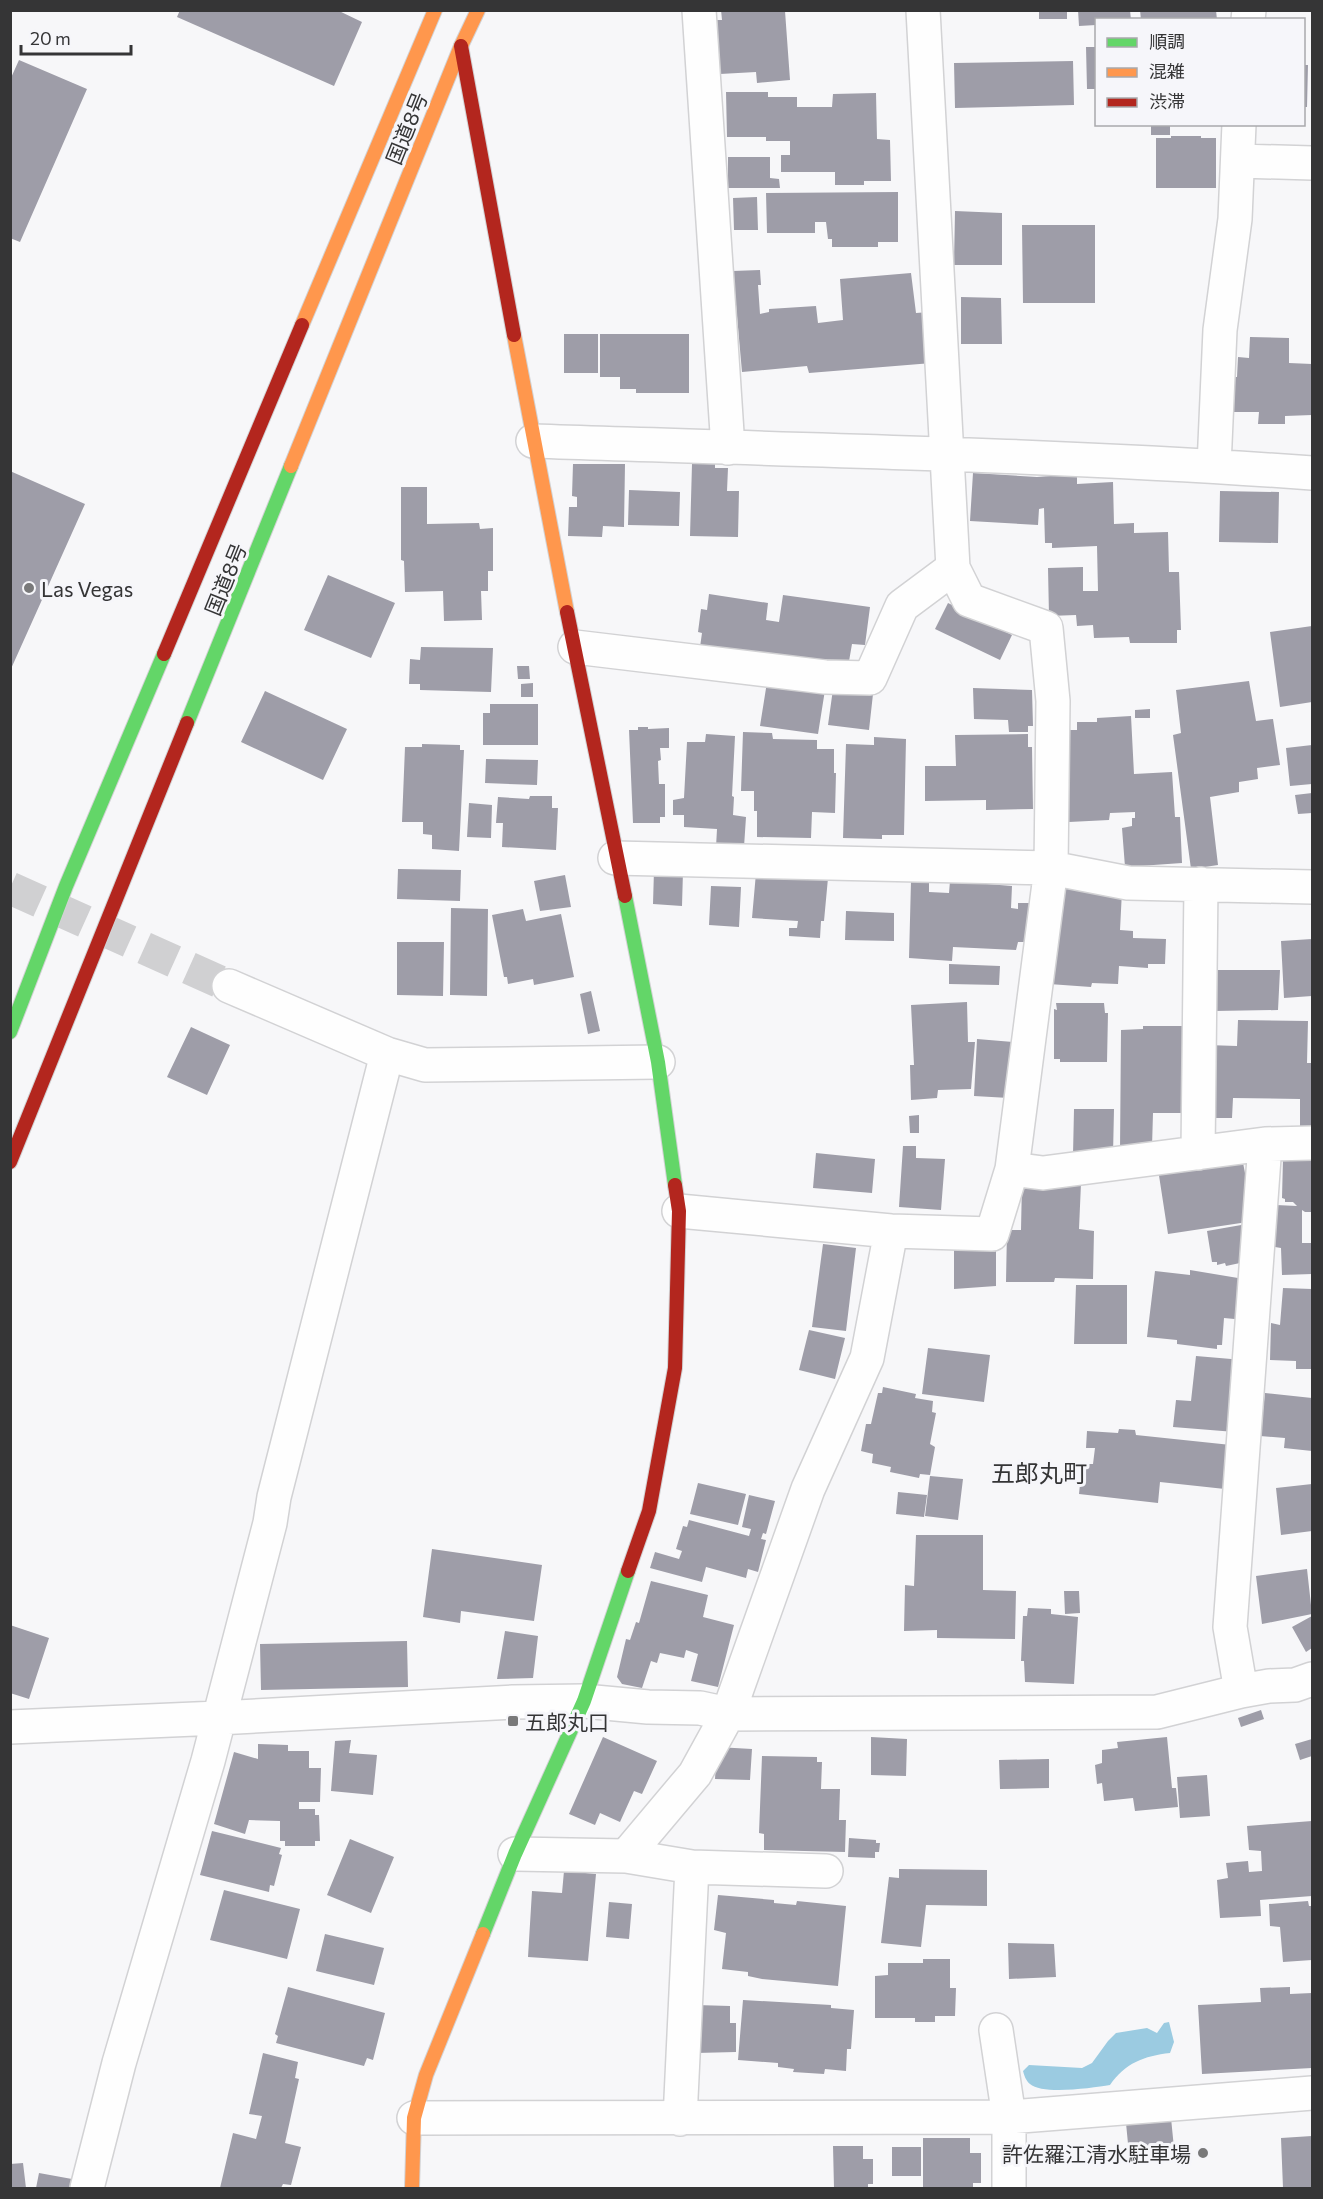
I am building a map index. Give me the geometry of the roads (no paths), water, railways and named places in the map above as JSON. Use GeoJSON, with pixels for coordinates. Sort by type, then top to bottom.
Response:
{"type":"FeatureCollection","features":[{"type":"Feature","properties":{"kind":"main road","name":"国道8号"},"geometry":{"type":"LineString","coordinates":[[10,1032],[66,886],[435,10]]}},
{"type":"Feature","properties":{"kind":"main road","name":"国道8号"},"geometry":{"type":"LineString","coordinates":[[10,1162],[461,46],[478,10]]}},
{"type":"Feature","properties":{"kind":"main road"},"geometry":{"type":"LineString","coordinates":[[412,2188],[414,2118],[426,2075],[515,1854],[584,1701],[649,1511],[675,1368],[679,1211],[658,1062],[615,858],[533,441],[461,46]]}},
{"type":"Feature","properties":{"kind":"street"},"geometry":{"type":"LineString","coordinates":[[699,10],[729,448]]}},
{"type":"Feature","properties":{"kind":"street"},"geometry":{"type":"LineString","coordinates":[[679,1211],[891,1231],[992,1234],[1012,1169],[1051,868],[1053,701],[1046,628],[969,600],[953,568],[923,10]]}},
{"type":"Feature","properties":{"kind":"street"},"geometry":{"type":"LineString","coordinates":[[1214,466],[1220,330],[1235,219],[1239,126]]}},
{"type":"Feature","properties":{"kind":"street"},"geometry":{"type":"LineString","coordinates":[[1238,161],[1312,163]]}},
{"type":"Feature","properties":{"kind":"street"},"geometry":{"type":"LineString","coordinates":[[533,441],[947,454],[1214,466],[1312,473]]}},
{"type":"Feature","properties":{"kind":"street"},"geometry":{"type":"LineString","coordinates":[[575,647],[825,677],[870,678],[902,606],[953,568]]}},
{"type":"Feature","properties":{"kind":"street"},"geometry":{"type":"LineString","coordinates":[[615,858],[1051,868],[1128,883],[1312,887]]}},
{"type":"Feature","properties":{"kind":"street"},"geometry":{"type":"LineString","coordinates":[[1198,1153],[1200,884]]}},
{"type":"Feature","properties":{"kind":"street"},"geometry":{"type":"LineString","coordinates":[[229,986],[387,1054],[425,1065],[658,1062]]}},
{"type":"Feature","properties":{"kind":"street"},"geometry":{"type":"LineString","coordinates":[[87,2188],[119,2063],[208,1761],[387,1054]]}},
{"type":"Feature","properties":{"kind":"street"},"geometry":{"type":"LineString","coordinates":[[1012,1169],[1043,1173],[1265,1144],[1312,1143]]}},
{"type":"Feature","properties":{"kind":"street"},"geometry":{"type":"LineString","coordinates":[[1241,1691],[1230,1628],[1265,1144]]}},
{"type":"Feature","properties":{"kind":"street"},"geometry":{"type":"LineString","coordinates":[[626,1856],[694,1774],[728,1714],[808,1489],[867,1358],[891,1231]]}},
{"type":"Feature","properties":{"kind":"street"},"geometry":{"type":"LineString","coordinates":[[10,1727],[513,1702],[584,1701],[648,1707],[700,1708],[728,1714],[1157,1712],[1269,1686],[1307,1689]]}},
{"type":"Feature","properties":{"kind":"street"},"geometry":{"type":"LineString","coordinates":[[515,1854],[626,1856],[692,1868],[826,1871]]}},
{"type":"Feature","properties":{"kind":"street"},"geometry":{"type":"LineString","coordinates":[[680,2119],[692,1868]]}},
{"type":"Feature","properties":{"kind":"street"},"geometry":{"type":"LineString","coordinates":[[996,2030],[1009,2117],[1009,2188]]}},
{"type":"Feature","properties":{"kind":"street"},"geometry":{"type":"LineString","coordinates":[[414,2118],[1009,2117],[1312,2093]]}},
{"type":"Feature","properties":{"kind":"water"},"geometry":{"type":"Polygon","coordinates":[[[1169,2022],[1174,2042],[1170,2053],[1136,2062],[1122,2071],[1110,2085],[1068,2090],[1045,2089],[1030,2084],[1023,2071],[1029,2065],[1082,2068],[1092,2063],[1116,2033],[1147,2028],[1157,2033],[1164,2023],[1169,2022]]]}},
{"type":"Feature","properties":{"kind":"tunnel"},"geometry":{"type":"LineString","coordinates":[[10,888],[229,986]]}},
{"type":"Feature","properties":{"kind":"place","name":"Las Vegas"},"geometry":{"type":"Point","coordinates":[29,588]}},
{"type":"Feature","properties":{"kind":"place","name":"五郎丸口"},"geometry":{"type":"Point","coordinates":[513,1721]}},
{"type":"Feature","properties":{"kind":"place","name":"許佐羅江清水駐車場"},"geometry":{"type":"Point","coordinates":[1203,2153]}},
{"type":"Feature","properties":{"kind":"district","name":"五郎丸町"},"geometry":{"type":"Point","coordinates":[1039,1472]}}]}
